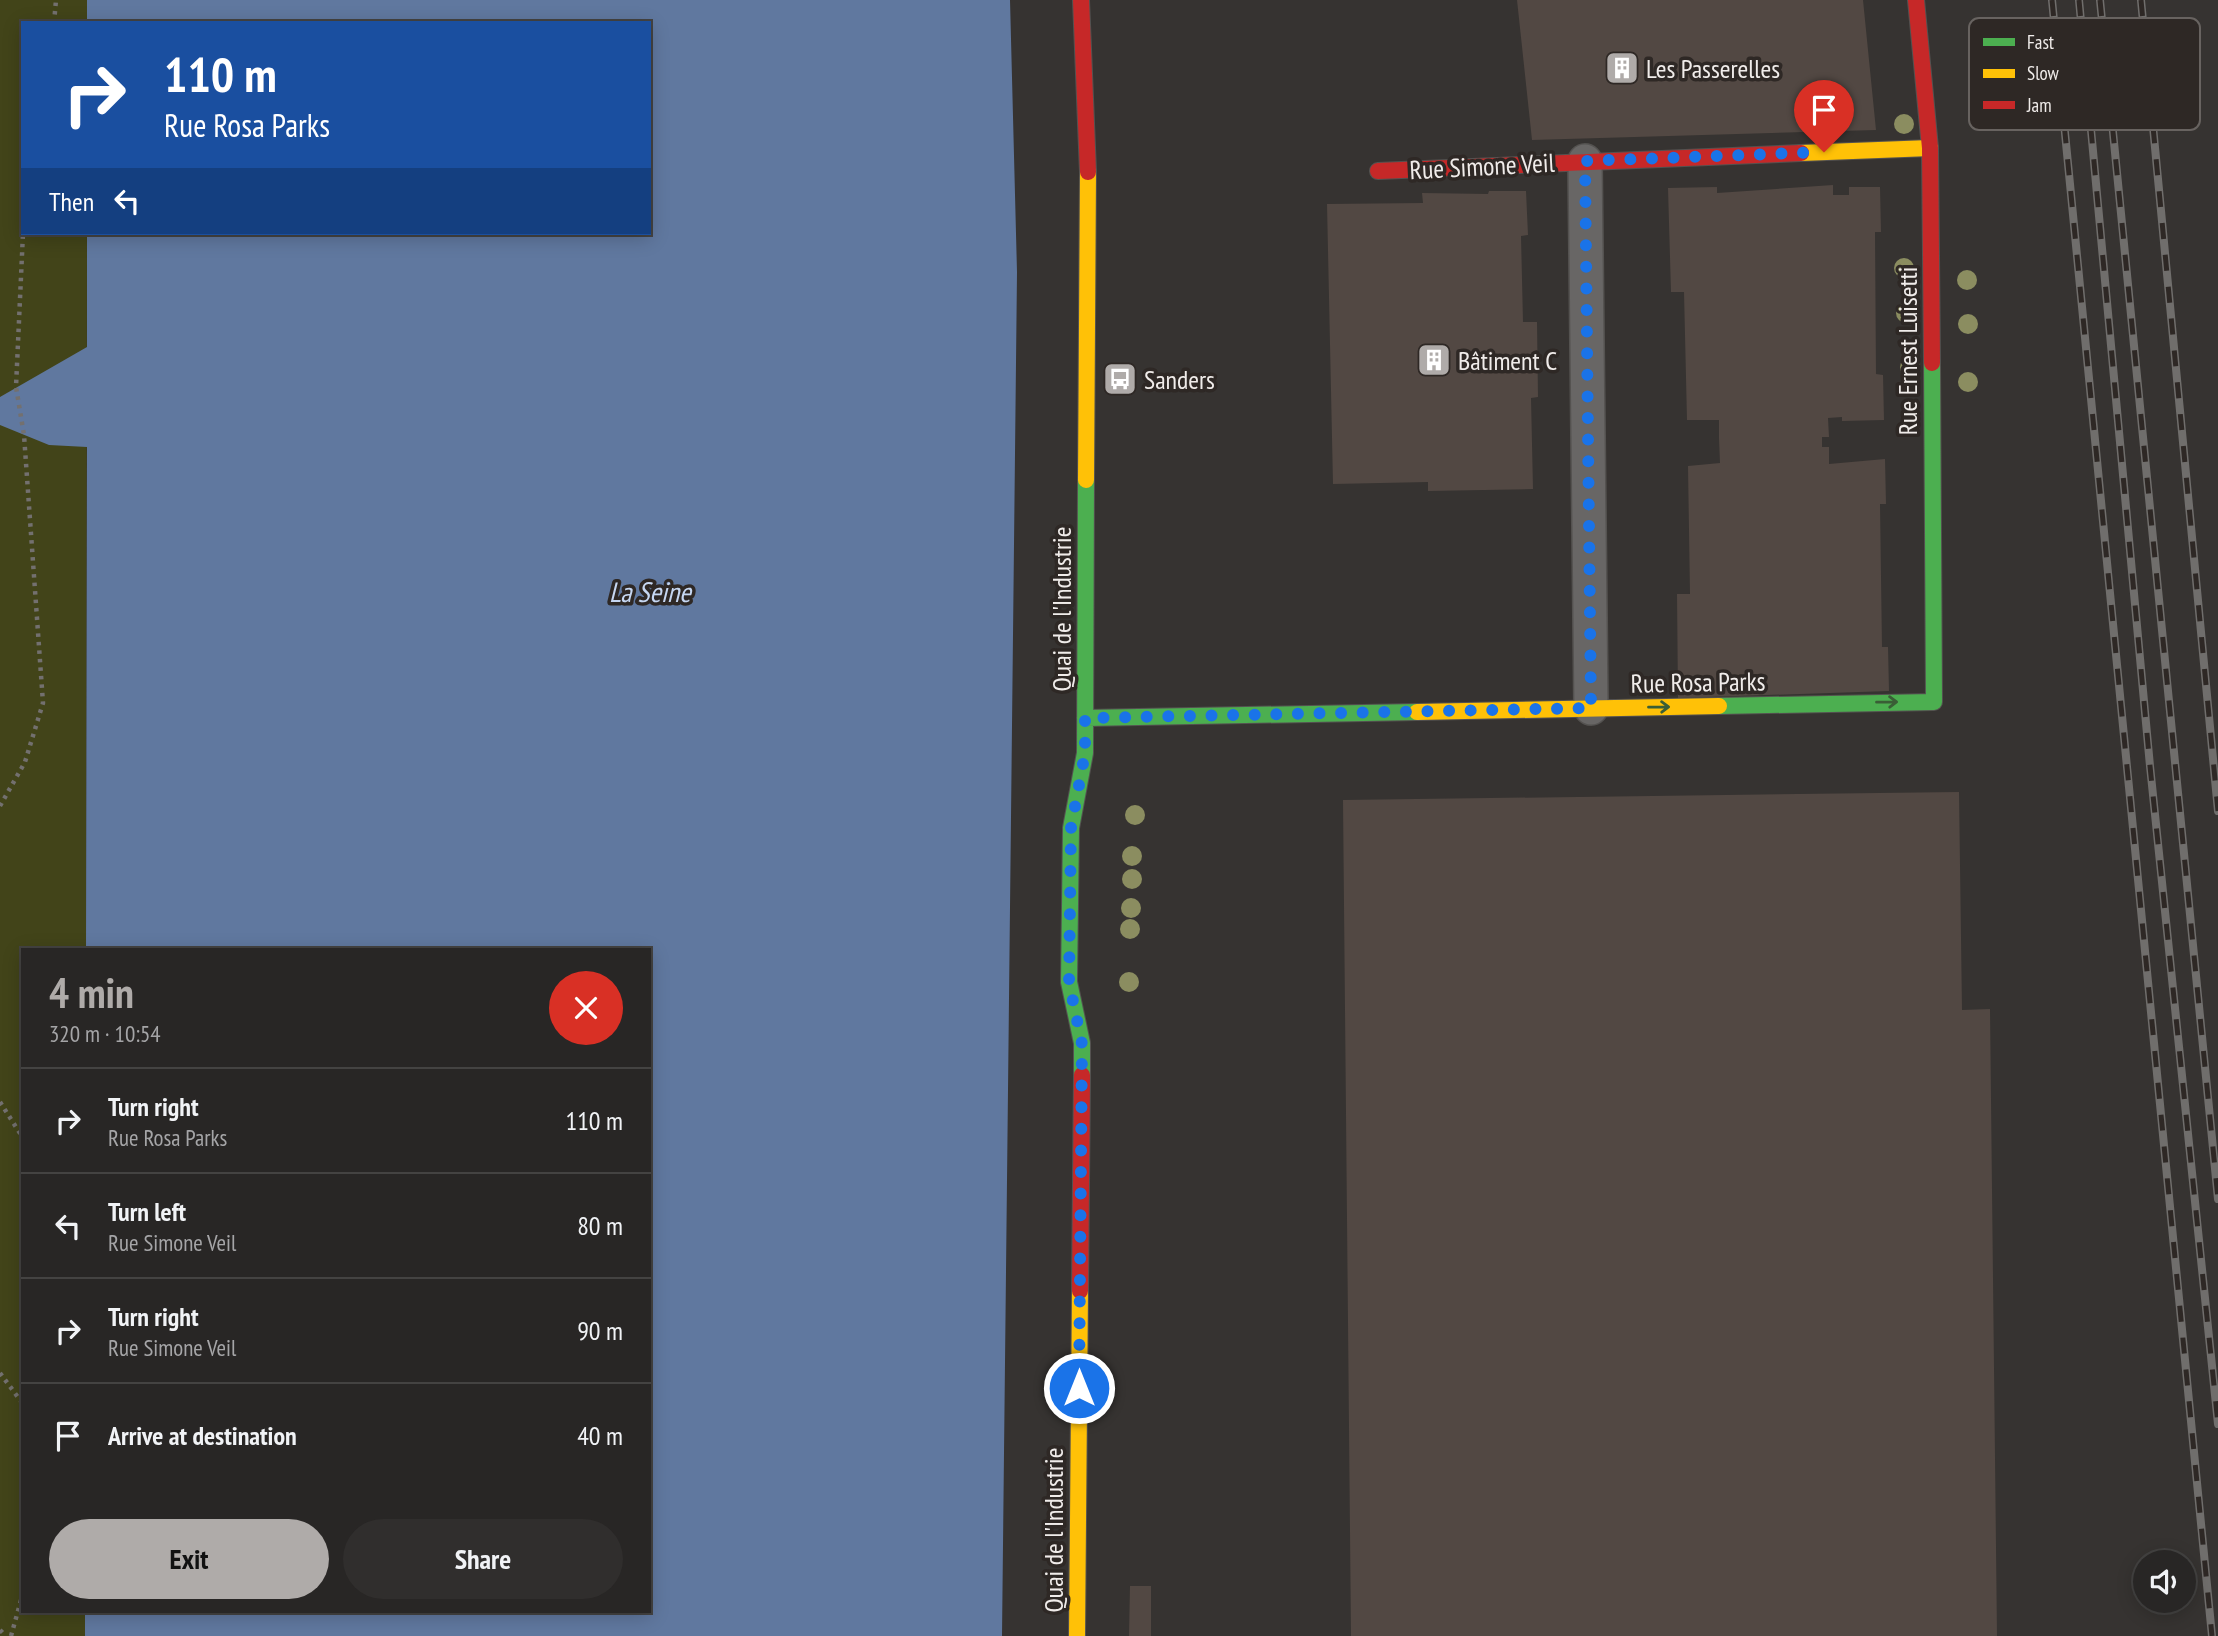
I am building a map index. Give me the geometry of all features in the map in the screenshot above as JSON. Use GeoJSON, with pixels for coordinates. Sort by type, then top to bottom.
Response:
{"type":"FeatureCollection","features":[{"type":"Feature","properties":{"kind":"street","name":"Quai de l'Industrie"},"geometry":{"type":"LineString","coordinates":[[1077,1636],[1082,1044],[1069,982],[1071,828],[1085,753],[1088,143],[1081,0]]}},
{"type":"Feature","properties":{"kind":"street","name":"Rue Ernest Luisetti"},"geometry":{"type":"LineString","coordinates":[[1916,0],[1930,148],[1934,702]]}},
{"type":"Feature","properties":{"kind":"street","name":"Rue Simone Veil"},"geometry":{"type":"LineString","coordinates":[[1378,171],[1930,148]]}},
{"type":"Feature","properties":{"kind":"street","name":"Rue Simone Veil"},"geometry":{"type":"LineString","coordinates":[[1585,161],[1591,708]]}},
{"type":"Feature","properties":{"kind":"street","name":"Rue Rosa Parks"},"geometry":{"type":"LineString","coordinates":[[1085,718],[1934,702]]}},
{"type":"Feature","properties":{"kind":"path"},"geometry":{"type":"LineString","coordinates":[[54,21],[56,0]]}},
{"type":"Feature","properties":{"kind":"path"},"geometry":{"type":"LineString","coordinates":[[0,806],[25,762],[43,703],[24,435],[16,387],[23,235]]}},
{"type":"Feature","properties":{"kind":"path"},"geometry":{"type":"LineString","coordinates":[[0,1102],[21,1135]]}},
{"type":"Feature","properties":{"kind":"path"},"geometry":{"type":"LineString","coordinates":[[0,1373],[21,1401]]}},
{"type":"Feature","properties":{"kind":"path"},"geometry":{"type":"LineString","coordinates":[[0,1630],[9,1636],[21,1599]]}},
{"type":"Feature","properties":{"kind":"green space"},"geometry":{"type":"Polygon","coordinates":[[[0,0],[87,0],[87,21],[21,21],[21,235],[87,235],[86,948],[21,948],[21,1613],[85,1613],[85,1636],[0,1636],[0,0]]]}},
{"type":"Feature","properties":{"kind":"water","name":"La Seine"},"geometry":{"type":"Polygon","coordinates":[[[87,0],[1010,0],[1017,272],[1002,1636],[85,1636],[85,1613],[651,1613],[651,948],[86,948],[87,447],[49,445],[0,425],[0,397],[87,347],[87,235],[651,235],[651,21],[87,21],[87,0]]]}},
{"type":"Feature","properties":{"kind":"building"},"geometry":{"type":"Polygon","coordinates":[[[1517,0],[1863,0],[1876,130],[1532,140],[1517,0]]]}},
{"type":"Feature","properties":{"kind":"building"},"geometry":{"type":"Polygon","coordinates":[[[1833,185],[1833,195],[1849,195],[1849,187],[1880,187],[1881,232],[1875,232],[1876,374],[1883,375],[1884,420],[1842,421],[1842,417],[1828,418],[1829,437],[1822,437],[1822,447],[1829,447],[1829,464],[1885,459],[1886,504],[1880,504],[1882,647],[1888,647],[1889,691],[1678,698],[1677,594],[1690,594],[1688,466],[1720,463],[1719,420],[1687,420],[1684,292],[1671,292],[1668,188],[1717,187],[1717,193],[1833,185]]]}},
{"type":"Feature","properties":{"kind":"building","name":"Bâtiment C"},"geometry":{"type":"Polygon","coordinates":[[[1489,191],[1526,191],[1528,235],[1521,236],[1523,322],[1537,322],[1538,397],[1531,398],[1533,489],[1428,491],[1428,482],[1333,484],[1327,204],[1423,203],[1422,193],[1488,194],[1489,191]]]}},
{"type":"Feature","properties":{"kind":"building"},"geometry":{"type":"Polygon","coordinates":[[[1959,792],[1962,1010],[1990,1009],[1997,1636],[1351,1636],[1343,800],[1959,792]]]}},
{"type":"Feature","properties":{"kind":"building"},"geometry":{"type":"Polygon","coordinates":[[[1130,1586],[1151,1586],[1151,1636],[1129,1636],[1130,1586]]]}},
{"type":"Feature","properties":{"kind":"railway"},"geometry":{"type":"LineString","coordinates":[[2052,0],[2054,18]]}},
{"type":"Feature","properties":{"kind":"railway"},"geometry":{"type":"LineString","coordinates":[[2079,0],[2081,18]]}},
{"type":"Feature","properties":{"kind":"railway"},"geometry":{"type":"LineString","coordinates":[[2100,0],[2102,18]]}},
{"type":"Feature","properties":{"kind":"railway"},"geometry":{"type":"LineString","coordinates":[[2141,0],[2143,18]]}},
{"type":"Feature","properties":{"kind":"railway"},"geometry":{"type":"LineString","coordinates":[[2065,130],[2212,1636]]}},
{"type":"Feature","properties":{"kind":"railway"},"geometry":{"type":"LineString","coordinates":[[2091,130],[2150,766],[2218,1424]]}},
{"type":"Feature","properties":{"kind":"railway"},"geometry":{"type":"LineString","coordinates":[[2113,130],[2218,1199]]}},
{"type":"Feature","properties":{"kind":"railway"},"geometry":{"type":"LineString","coordinates":[[2153,130],[2218,811]]}},
{"type":"Feature","properties":{"kind":"traffic: fast"},"geometry":{"type":"LineString","coordinates":[[1719,706],[1934,702],[1932,363]]}},
{"type":"Feature","properties":{"kind":"traffic: fast"},"geometry":{"type":"LineString","coordinates":[[1082,1075],[1082,1043],[1069,982],[1071,828],[1085,753],[1086,480]]}},
{"type":"Feature","properties":{"kind":"traffic: fast"},"geometry":{"type":"LineString","coordinates":[[1085,718],[1417,712]]}},
{"type":"Feature","properties":{"kind":"traffic: slow"},"geometry":{"type":"LineString","coordinates":[[1801,153],[1930,148]]}},
{"type":"Feature","properties":{"kind":"traffic: slow"},"geometry":{"type":"LineString","coordinates":[[1086,480],[1088,172]]}},
{"type":"Feature","properties":{"kind":"traffic: slow"},"geometry":{"type":"LineString","coordinates":[[1417,712],[1719,706]]}},
{"type":"Feature","properties":{"kind":"traffic: slow"},"geometry":{"type":"LineString","coordinates":[[1077,1636],[1080,1291]]}},
{"type":"Feature","properties":{"kind":"traffic: jam"},"geometry":{"type":"LineString","coordinates":[[1081,0],[1088,172]]}},
{"type":"Feature","properties":{"kind":"traffic: jam"},"geometry":{"type":"LineString","coordinates":[[1916,0],[1930,148],[1932,363]]}},
{"type":"Feature","properties":{"kind":"traffic: jam"},"geometry":{"type":"LineString","coordinates":[[1378,171],[1801,153]]}},
{"type":"Feature","properties":{"kind":"traffic: jam"},"geometry":{"type":"LineString","coordinates":[[1080,1291],[1082,1075]]}},
{"type":"Feature","properties":{"kind":"place","name":"Les Passerelles"},"geometry":{"type":"Point","coordinates":[1622,68]}},
{"type":"Feature","properties":{"kind":"place","name":"Bâtiment C"},"geometry":{"type":"Point","coordinates":[1434,360]}},
{"type":"Feature","properties":{"kind":"place","name":"Sanders"},"geometry":{"type":"Point","coordinates":[1120,379]}},
{"type":"Feature","properties":{"kind":"route"},"geometry":{"type":"LineString","coordinates":[[1079,1388],[1082,1044],[1069,982],[1071,828],[1085,753],[1085,718],[1591,708],[1585,161],[1824,152]]}}]}
